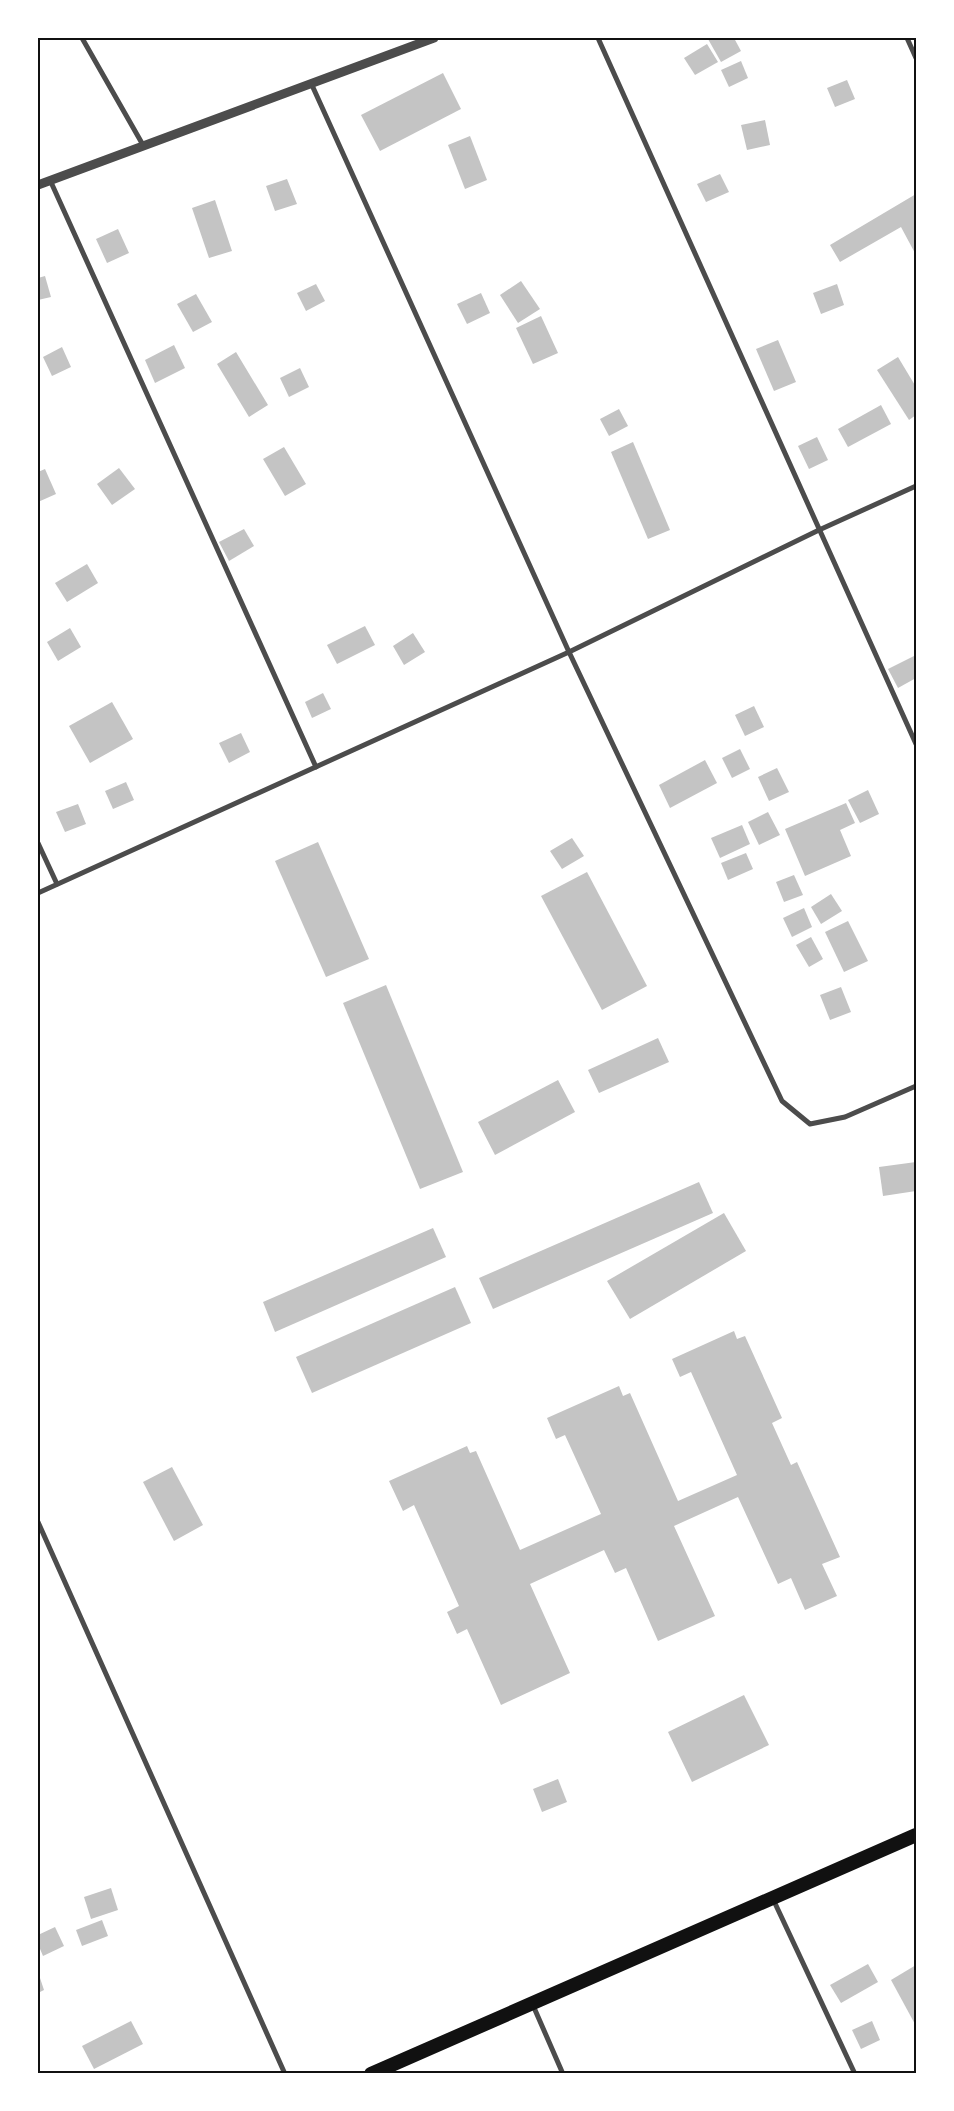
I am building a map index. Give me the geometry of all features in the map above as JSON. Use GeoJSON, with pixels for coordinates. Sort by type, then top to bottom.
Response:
{"type":"FeatureCollection","features":[{"type":"Feature","properties":{"kind":"highway"},"geometry":{"type":"LineString","coordinates":[[371,2074],[916,1835]]}},
{"type":"Feature","properties":{"kind":"street"},"geometry":{"type":"LineString","coordinates":[[82,38],[143,145]]}},
{"type":"Feature","properties":{"kind":"street"},"geometry":{"type":"LineString","coordinates":[[38,185],[432,38]]}},
{"type":"Feature","properties":{"kind":"street"},"geometry":{"type":"LineString","coordinates":[[598,38],[916,744]]}},
{"type":"Feature","properties":{"kind":"street"},"geometry":{"type":"LineString","coordinates":[[907,38],[916,58]]}},
{"type":"Feature","properties":{"kind":"street"},"geometry":{"type":"LineString","coordinates":[[311,83],[569,652],[782,1101],[810,1124],[845,1117],[916,1086]]}},
{"type":"Feature","properties":{"kind":"street"},"geometry":{"type":"LineString","coordinates":[[50,180],[316,767]]}},
{"type":"Feature","properties":{"kind":"street"},"geometry":{"type":"LineString","coordinates":[[38,893],[569,652],[819,530],[916,486]]}},
{"type":"Feature","properties":{"kind":"street"},"geometry":{"type":"LineString","coordinates":[[38,843],[58,884]]}},
{"type":"Feature","properties":{"kind":"street"},"geometry":{"type":"LineString","coordinates":[[38,1522],[285,2074]]}},
{"type":"Feature","properties":{"kind":"street"},"geometry":{"type":"LineString","coordinates":[[772,1899],[855,2074]]}},
{"type":"Feature","properties":{"kind":"street"},"geometry":{"type":"LineString","coordinates":[[532,2003],[562,2074]]}},
{"type":"Feature","properties":{"kind":"building"},"geometry":{"type":"Polygon","coordinates":[[[734,38],[741,51],[721,62],[708,39],[734,38]]]}},
{"type":"Feature","properties":{"kind":"building"},"geometry":{"type":"Polygon","coordinates":[[[707,44],[718,62],[695,75],[684,58],[707,44]]]}},
{"type":"Feature","properties":{"kind":"building"},"geometry":{"type":"Polygon","coordinates":[[[741,61],[748,78],[729,87],[721,70],[741,61]]]}},
{"type":"Feature","properties":{"kind":"building"},"geometry":{"type":"Polygon","coordinates":[[[443,73],[461,109],[380,151],[361,115],[443,73]]]}},
{"type":"Feature","properties":{"kind":"building"},"geometry":{"type":"Polygon","coordinates":[[[847,80],[855,99],[835,107],[827,88],[847,80]]]}},
{"type":"Feature","properties":{"kind":"building"},"geometry":{"type":"Polygon","coordinates":[[[765,120],[770,145],[747,150],[741,125],[765,120]]]}},
{"type":"Feature","properties":{"kind":"building"},"geometry":{"type":"Polygon","coordinates":[[[470,136],[487,180],[465,189],[448,145],[470,136]]]}},
{"type":"Feature","properties":{"kind":"building"},"geometry":{"type":"Polygon","coordinates":[[[720,174],[729,192],[706,202],[697,184],[720,174]]]}},
{"type":"Feature","properties":{"kind":"building"},"geometry":{"type":"Polygon","coordinates":[[[287,179],[297,204],[275,211],[266,186],[287,179]]]}},
{"type":"Feature","properties":{"kind":"building"},"geometry":{"type":"Polygon","coordinates":[[[916,194],[916,255],[901,227],[840,262],[830,245],[916,194]]]}},
{"type":"Feature","properties":{"kind":"building"},"geometry":{"type":"Polygon","coordinates":[[[215,200],[232,251],[209,258],[192,208],[215,200]]]}},
{"type":"Feature","properties":{"kind":"building"},"geometry":{"type":"Polygon","coordinates":[[[118,229],[129,253],[107,263],[96,239],[118,229]]]}},
{"type":"Feature","properties":{"kind":"building"},"geometry":{"type":"Polygon","coordinates":[[[45,276],[51,297],[38,300],[38,278],[45,276]]]}},
{"type":"Feature","properties":{"kind":"building"},"geometry":{"type":"Polygon","coordinates":[[[521,281],[540,309],[518,323],[500,295],[521,281]]]}},
{"type":"Feature","properties":{"kind":"building"},"geometry":{"type":"Polygon","coordinates":[[[316,284],[325,301],[306,311],[297,293],[316,284]]]}},
{"type":"Feature","properties":{"kind":"building"},"geometry":{"type":"Polygon","coordinates":[[[837,284],[844,305],[821,314],[813,293],[837,284]]]}},
{"type":"Feature","properties":{"kind":"building"},"geometry":{"type":"Polygon","coordinates":[[[481,293],[490,313],[467,324],[457,304],[481,293]]]}},
{"type":"Feature","properties":{"kind":"building"},"geometry":{"type":"Polygon","coordinates":[[[196,294],[212,322],[193,332],[177,304],[196,294]]]}},
{"type":"Feature","properties":{"kind":"building"},"geometry":{"type":"Polygon","coordinates":[[[541,316],[558,353],[533,364],[516,328],[541,316]]]}},
{"type":"Feature","properties":{"kind":"building"},"geometry":{"type":"Polygon","coordinates":[[[778,340],[796,382],[774,391],[756,349],[778,340]]]}},
{"type":"Feature","properties":{"kind":"building"},"geometry":{"type":"Polygon","coordinates":[[[174,345],[185,368],[155,383],[145,360],[174,345]]]}},
{"type":"Feature","properties":{"kind":"building"},"geometry":{"type":"Polygon","coordinates":[[[62,347],[71,367],[52,376],[43,357],[62,347]]]}},
{"type":"Feature","properties":{"kind":"building"},"geometry":{"type":"Polygon","coordinates":[[[236,352],[268,405],[249,417],[217,364],[236,352]]]}},
{"type":"Feature","properties":{"kind":"building"},"geometry":{"type":"Polygon","coordinates":[[[898,357],[916,387],[916,415],[909,420],[877,370],[898,357]]]}},
{"type":"Feature","properties":{"kind":"building"},"geometry":{"type":"Polygon","coordinates":[[[300,368],[309,387],[289,397],[280,378],[300,368]]]}},
{"type":"Feature","properties":{"kind":"building"},"geometry":{"type":"Polygon","coordinates":[[[881,405],[891,424],[848,447],[838,429],[881,405]]]}},
{"type":"Feature","properties":{"kind":"building"},"geometry":{"type":"Polygon","coordinates":[[[619,409],[628,426],[609,436],[600,419],[619,409]]]}},
{"type":"Feature","properties":{"kind":"building"},"geometry":{"type":"Polygon","coordinates":[[[817,437],[828,460],[809,469],[798,446],[817,437]]]}},
{"type":"Feature","properties":{"kind":"building"},"geometry":{"type":"Polygon","coordinates":[[[633,442],[670,530],[648,539],[611,452],[633,442]]]}},
{"type":"Feature","properties":{"kind":"building"},"geometry":{"type":"Polygon","coordinates":[[[284,447],[306,484],[285,496],[263,459],[284,447]]]}},
{"type":"Feature","properties":{"kind":"building"},"geometry":{"type":"Polygon","coordinates":[[[119,468],[135,489],[112,505],[97,484],[119,468]]]}},
{"type":"Feature","properties":{"kind":"building"},"geometry":{"type":"Polygon","coordinates":[[[45,469],[56,494],[38,502],[38,472],[45,469]]]}},
{"type":"Feature","properties":{"kind":"building"},"geometry":{"type":"Polygon","coordinates":[[[244,529],[254,546],[229,561],[219,542],[244,529]]]}},
{"type":"Feature","properties":{"kind":"building"},"geometry":{"type":"Polygon","coordinates":[[[87,564],[98,583],[67,602],[55,583],[87,564]]]}},
{"type":"Feature","properties":{"kind":"building"},"geometry":{"type":"Polygon","coordinates":[[[365,626],[375,645],[337,664],[327,645],[365,626]]]}},
{"type":"Feature","properties":{"kind":"building"},"geometry":{"type":"Polygon","coordinates":[[[70,628],[81,647],[58,661],[47,642],[70,628]]]}},
{"type":"Feature","properties":{"kind":"building"},"geometry":{"type":"Polygon","coordinates":[[[413,633],[425,652],[404,665],[393,646],[413,633]]]}},
{"type":"Feature","properties":{"kind":"building"},"geometry":{"type":"Polygon","coordinates":[[[916,655],[916,678],[898,688],[888,669],[916,655]]]}},
{"type":"Feature","properties":{"kind":"building"},"geometry":{"type":"Polygon","coordinates":[[[323,693],[331,709],[312,718],[305,702],[323,693]]]}},
{"type":"Feature","properties":{"kind":"building"},"geometry":{"type":"Polygon","coordinates":[[[112,702],[133,739],[90,763],[69,726],[112,702]]]}},
{"type":"Feature","properties":{"kind":"building"},"geometry":{"type":"Polygon","coordinates":[[[754,706],[764,727],[745,736],[735,715],[754,706]]]}},
{"type":"Feature","properties":{"kind":"building"},"geometry":{"type":"Polygon","coordinates":[[[241,733],[250,752],[229,763],[219,743],[241,733]]]}},
{"type":"Feature","properties":{"kind":"building"},"geometry":{"type":"Polygon","coordinates":[[[740,749],[750,769],[732,778],[722,758],[740,749]]]}},
{"type":"Feature","properties":{"kind":"building"},"geometry":{"type":"Polygon","coordinates":[[[705,760],[717,783],[670,808],[659,785],[705,760]]]}},
{"type":"Feature","properties":{"kind":"building"},"geometry":{"type":"Polygon","coordinates":[[[777,768],[789,792],[769,801],[758,777],[777,768]]]}},
{"type":"Feature","properties":{"kind":"building"},"geometry":{"type":"Polygon","coordinates":[[[126,782],[134,800],[113,809],[105,791],[126,782]]]}},
{"type":"Feature","properties":{"kind":"building"},"geometry":{"type":"Polygon","coordinates":[[[868,790],[879,814],[860,823],[848,800],[868,790]]]}},
{"type":"Feature","properties":{"kind":"building"},"geometry":{"type":"Polygon","coordinates":[[[846,803],[855,823],[840,830],[851,856],[805,876],[785,829],[846,803]]]}},
{"type":"Feature","properties":{"kind":"building"},"geometry":{"type":"Polygon","coordinates":[[[78,804],[86,824],[65,832],[56,812],[78,804]]]}},
{"type":"Feature","properties":{"kind":"building"},"geometry":{"type":"Polygon","coordinates":[[[768,812],[780,835],[759,845],[748,822],[768,812]]]}},
{"type":"Feature","properties":{"kind":"building"},"geometry":{"type":"Polygon","coordinates":[[[742,825],[750,844],[720,858],[711,838],[742,825]]]}},
{"type":"Feature","properties":{"kind":"building"},"geometry":{"type":"Polygon","coordinates":[[[572,838],[584,856],[562,869],[550,851],[572,838]]]}},
{"type":"Feature","properties":{"kind":"building"},"geometry":{"type":"Polygon","coordinates":[[[318,842],[369,959],[326,977],[275,861],[318,842]]]}},
{"type":"Feature","properties":{"kind":"building"},"geometry":{"type":"Polygon","coordinates":[[[746,853],[753,869],[728,880],[721,863],[746,853]]]}},
{"type":"Feature","properties":{"kind":"building"},"geometry":{"type":"Polygon","coordinates":[[[587,872],[647,986],[602,1010],[541,896],[587,872]]]}},
{"type":"Feature","properties":{"kind":"building"},"geometry":{"type":"Polygon","coordinates":[[[794,875],[803,895],[784,902],[776,882],[794,875]]]}},
{"type":"Feature","properties":{"kind":"building"},"geometry":{"type":"Polygon","coordinates":[[[831,894],[842,911],[821,924],[811,907],[831,894]]]}},
{"type":"Feature","properties":{"kind":"building"},"geometry":{"type":"Polygon","coordinates":[[[804,908],[812,927],[792,937],[783,918],[804,908]]]}},
{"type":"Feature","properties":{"kind":"building"},"geometry":{"type":"Polygon","coordinates":[[[848,921],[868,961],[844,972],[825,932],[848,921]]]}},
{"type":"Feature","properties":{"kind":"building"},"geometry":{"type":"Polygon","coordinates":[[[811,937],[823,959],[809,967],[796,945],[811,937]]]}},
{"type":"Feature","properties":{"kind":"building"},"geometry":{"type":"Polygon","coordinates":[[[386,985],[463,1172],[420,1189],[343,1003],[386,985]]]}},
{"type":"Feature","properties":{"kind":"building"},"geometry":{"type":"Polygon","coordinates":[[[841,987],[851,1012],[830,1020],[820,995],[841,987]]]}},
{"type":"Feature","properties":{"kind":"building"},"geometry":{"type":"Polygon","coordinates":[[[658,1038],[669,1062],[599,1093],[588,1070],[658,1038]]]}},
{"type":"Feature","properties":{"kind":"building"},"geometry":{"type":"Polygon","coordinates":[[[558,1080],[575,1112],[495,1155],[478,1122],[558,1080]]]}},
{"type":"Feature","properties":{"kind":"building"},"geometry":{"type":"Polygon","coordinates":[[[916,1162],[916,1191],[883,1196],[879,1167],[916,1162]]]}},
{"type":"Feature","properties":{"kind":"building"},"geometry":{"type":"Polygon","coordinates":[[[699,1182],[713,1213],[493,1309],[479,1278],[699,1182]]]}},
{"type":"Feature","properties":{"kind":"building"},"geometry":{"type":"Polygon","coordinates":[[[724,1213],[746,1251],[630,1319],[607,1281],[724,1213]]]}},
{"type":"Feature","properties":{"kind":"building"},"geometry":{"type":"Polygon","coordinates":[[[433,1228],[446,1257],[275,1332],[263,1302],[433,1228]]]}},
{"type":"Feature","properties":{"kind":"building"},"geometry":{"type":"Polygon","coordinates":[[[455,1287],[471,1323],[312,1393],[296,1357],[455,1287]]]}},
{"type":"Feature","properties":{"kind":"building"},"geometry":{"type":"Polygon","coordinates":[[[734,1331],[737,1339],[745,1336],[782,1418],[772,1423],[791,1465],[797,1462],[840,1557],[822,1564],[837,1596],[805,1610],[791,1578],[778,1584],[738,1497],[674,1526],[715,1616],[658,1641],[626,1568],[615,1573],[604,1550],[530,1584],[570,1673],[501,1705],[467,1629],[457,1634],[447,1612],[459,1606],[414,1505],[403,1511],[389,1481],[467,1446],[470,1453],[476,1451],[520,1550],[601,1514],[565,1435],[556,1439],[547,1418],[619,1386],[623,1396],[630,1393],[678,1501],[737,1475],[691,1372],[680,1377],[672,1359],[734,1331]]]}},
{"type":"Feature","properties":{"kind":"building"},"geometry":{"type":"Polygon","coordinates":[[[172,1467],[203,1525],[174,1541],[143,1482],[172,1467]]]}},
{"type":"Feature","properties":{"kind":"building"},"geometry":{"type":"Polygon","coordinates":[[[744,1695],[769,1745],[692,1782],[668,1732],[744,1695]]]}},
{"type":"Feature","properties":{"kind":"building"},"geometry":{"type":"Polygon","coordinates":[[[558,1779],[567,1802],[542,1812],[533,1789],[558,1779]]]}},
{"type":"Feature","properties":{"kind":"building"},"geometry":{"type":"Polygon","coordinates":[[[111,1888],[118,1910],[91,1919],[84,1897],[111,1888]]]}},
{"type":"Feature","properties":{"kind":"building"},"geometry":{"type":"Polygon","coordinates":[[[102,1920],[108,1936],[82,1946],[76,1930],[102,1920]]]}},
{"type":"Feature","properties":{"kind":"building"},"geometry":{"type":"Polygon","coordinates":[[[55,1927],[64,1946],[43,1956],[38,1944],[38,1935],[55,1927]]]}},
{"type":"Feature","properties":{"kind":"building"},"geometry":{"type":"Polygon","coordinates":[[[868,1964],[878,1982],[841,2003],[830,1985],[868,1964]]]}},
{"type":"Feature","properties":{"kind":"building"},"geometry":{"type":"Polygon","coordinates":[[[916,1965],[916,2026],[891,1980],[916,1965]]]}},
{"type":"Feature","properties":{"kind":"building"},"geometry":{"type":"Polygon","coordinates":[[[38,1972],[44,1990],[38,1993],[38,1972]]]}},
{"type":"Feature","properties":{"kind":"building"},"geometry":{"type":"Polygon","coordinates":[[[131,2021],[143,2044],[94,2069],[82,2046],[131,2021]]]}},
{"type":"Feature","properties":{"kind":"building"},"geometry":{"type":"Polygon","coordinates":[[[872,2021],[880,2040],[861,2049],[852,2030],[872,2021]]]}}]}
